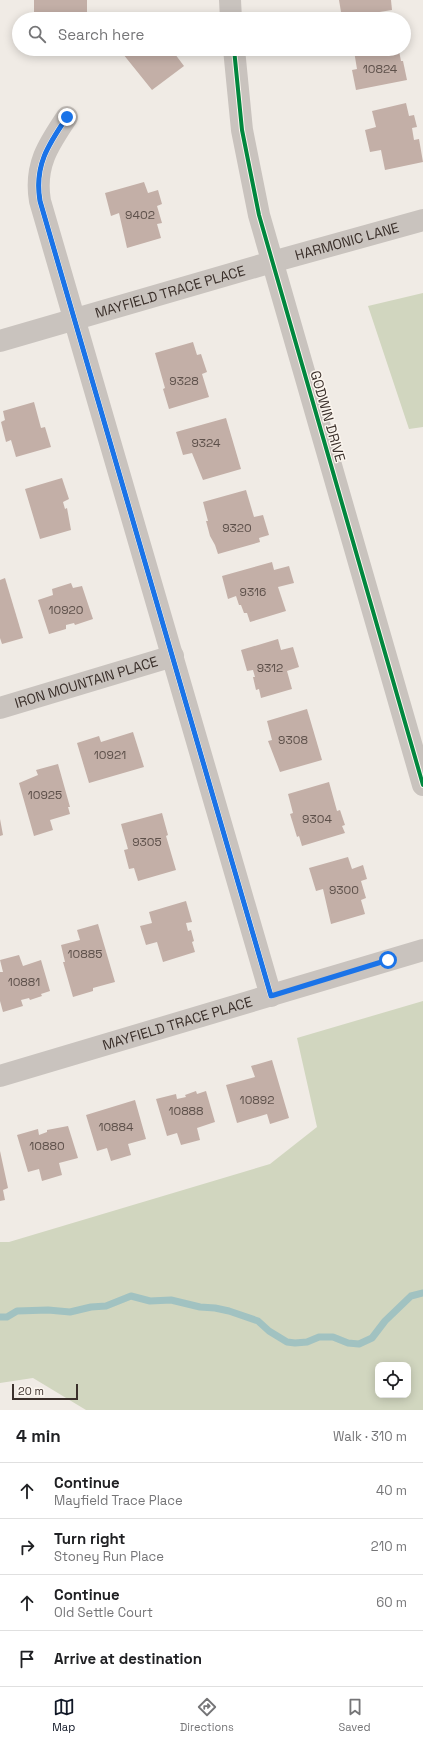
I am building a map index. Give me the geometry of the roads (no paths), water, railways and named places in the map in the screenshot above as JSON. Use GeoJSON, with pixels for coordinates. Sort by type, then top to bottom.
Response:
{"type":"FeatureCollection","features":[{"type":"Feature","properties":{"kind":"street"},"geometry":{"type":"LineString","coordinates":[[230,0],[231,12]]}},
{"type":"Feature","properties":{"kind":"street","name":"GODWIN DRIVE"},"geometry":{"type":"LineString","coordinates":[[235,56],[242,130],[259,215],[423,785]]}},
{"type":"Feature","properties":{"kind":"street"},"geometry":{"type":"LineString","coordinates":[[67,117],[43,157],[38,176],[40,201],[271,996]]}},
{"type":"Feature","properties":{"kind":"street","name":"HARMONIC LANE"},"geometry":{"type":"LineString","coordinates":[[272,262],[423,220]]}},
{"type":"Feature","properties":{"kind":"street","name":"MAYFIELD TRACE PLACE"},"geometry":{"type":"LineString","coordinates":[[0,341],[272,262]]}},
{"type":"Feature","properties":{"kind":"street","name":"IRON MOUNTAIN PLACE"},"geometry":{"type":"LineString","coordinates":[[0,708],[173,656]]}},
{"type":"Feature","properties":{"kind":"street","name":"MAYFIELD TRACE PLACE"},"geometry":{"type":"LineString","coordinates":[[0,1076],[423,950]]}},
{"type":"Feature","properties":{"kind":"waterway"},"geometry":{"type":"LineString","coordinates":[[0,1317],[7,1317],[17,1311],[48,1310],[70,1312],[91,1307],[106,1306],[131,1296],[150,1301],[171,1300],[200,1307],[229,1311],[258,1321],[269,1331],[287,1342],[307,1342],[319,1337],[333,1337],[348,1343],[359,1344],[372,1338],[385,1321],[411,1296],[423,1293]]}}]}
